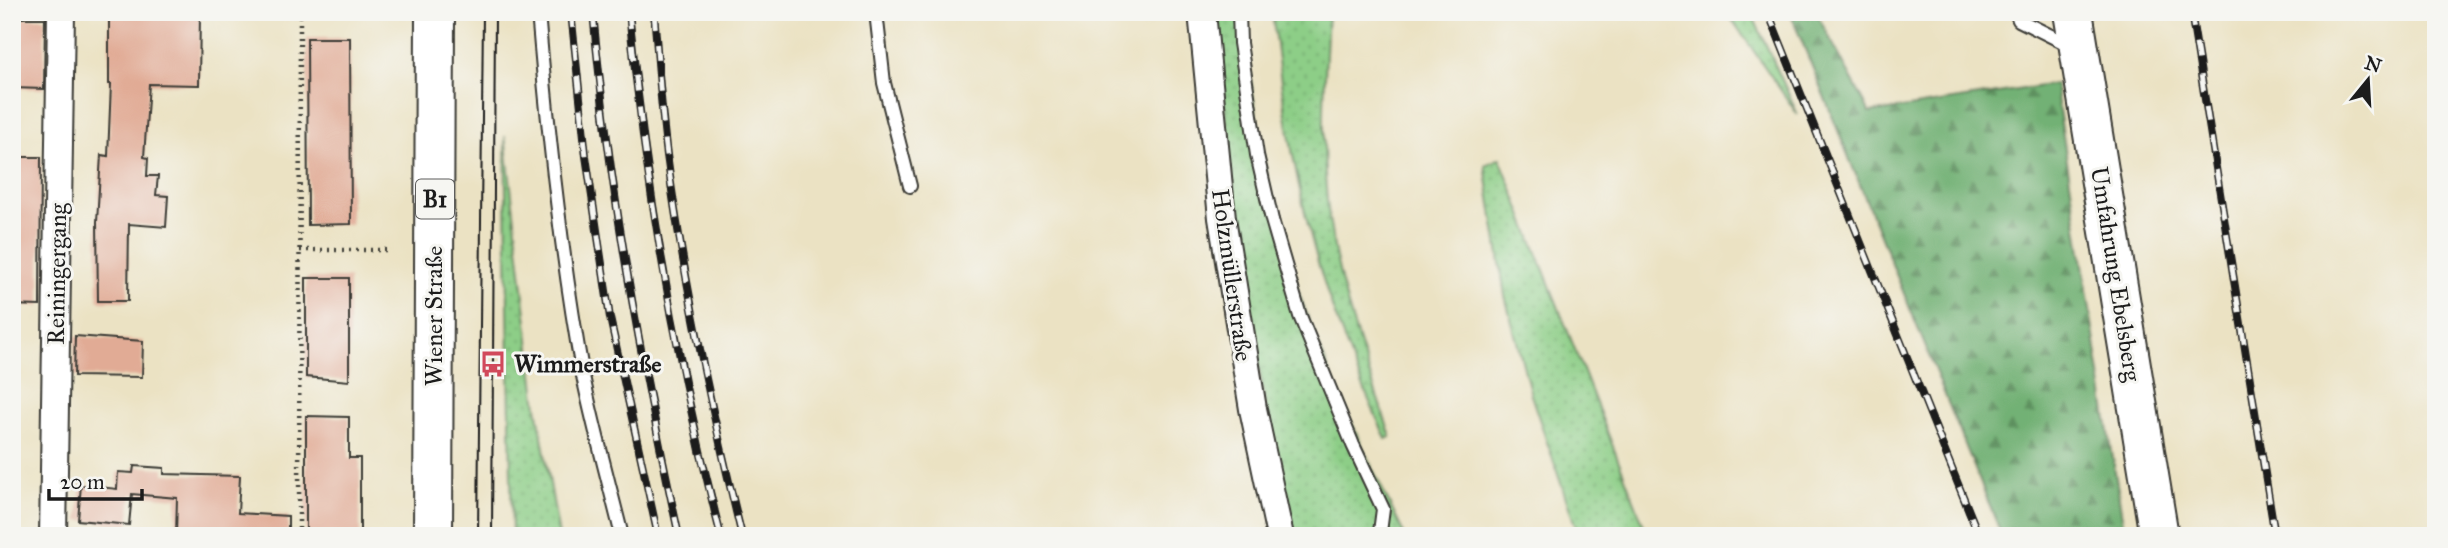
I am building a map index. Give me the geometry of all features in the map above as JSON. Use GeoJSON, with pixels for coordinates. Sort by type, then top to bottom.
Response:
{"type":"FeatureCollection","features":[{"type":"Feature","properties":{"kind":"main road","name":"Wiener Straße"},"geometry":{"type":"LineString","coordinates":[[433,536],[435,12]]}},
{"type":"Feature","properties":{"kind":"main road","name":"Umfahrung Ebelsberg"},"geometry":{"type":"LineString","coordinates":[[2073,12],[2159,536]]}},
{"type":"Feature","properties":{"kind":"street","name":"Reiningergang"},"geometry":{"type":"LineString","coordinates":[[53,536],[61,12]]}},
{"type":"Feature","properties":{"kind":"street","name":"Holzmüllerstraße"},"geometry":{"type":"LineString","coordinates":[[1202,12],[1222,218],[1253,410],[1280,536]]}},
{"type":"Feature","properties":{"kind":"lane"},"geometry":{"type":"LineString","coordinates":[[538,12],[544,84],[571,301],[584,378],[622,536]]}},
{"type":"Feature","properties":{"kind":"lane"},"geometry":{"type":"LineString","coordinates":[[876,12],[884,83],[911,186]]}},
{"type":"Feature","properties":{"kind":"lane"},"geometry":{"type":"LineString","coordinates":[[1239,12],[1240,43],[1258,155],[1272,220],[1300,316],[1353,445],[1383,509],[1381,536]]}},
{"type":"Feature","properties":{"kind":"lane"},"geometry":{"type":"LineString","coordinates":[[2016,12],[2019,20],[2080,50]]}},
{"type":"Feature","properties":{"kind":"path"},"geometry":{"type":"LineString","coordinates":[[299,536],[300,12]]}},
{"type":"Feature","properties":{"kind":"path"},"geometry":{"type":"LineString","coordinates":[[300,250],[386,250]]}},
{"type":"Feature","properties":{"kind":"green space"},"geometry":{"type":"Polygon","coordinates":[[[1215,12],[1244,12],[1252,87],[1265,165],[1294,278],[1341,398],[1405,536],[1295,536],[1265,405],[1236,215],[1215,12]]]}},
{"type":"Feature","properties":{"kind":"green space"},"geometry":{"type":"Polygon","coordinates":[[[1272,12],[1328,12],[1324,153],[1331,231],[1352,320],[1391,437],[1386,439],[1341,332],[1317,261],[1293,155],[1272,12]]]}},
{"type":"Feature","properties":{"kind":"green space"},"geometry":{"type":"Polygon","coordinates":[[[1726,12],[1751,12],[1798,115],[1735,24],[1726,12]]]}},
{"type":"Feature","properties":{"kind":"green space"},"geometry":{"type":"Polygon","coordinates":[[[1790,12],[1816,12],[1870,113],[2055,84],[2125,536],[2002,536],[1790,12]]]}},
{"type":"Feature","properties":{"kind":"green space"},"geometry":{"type":"Polygon","coordinates":[[[505,136],[537,407],[559,536],[512,536],[505,136]]]}},
{"type":"Feature","properties":{"kind":"green space"},"geometry":{"type":"Polygon","coordinates":[[[1500,158],[1648,536],[1579,536],[1531,395],[1505,296],[1485,165],[1500,158]]]}},
{"type":"Feature","properties":{"kind":"building"},"geometry":{"type":"Polygon","coordinates":[[[109,12],[200,12],[199,85],[149,84],[144,157],[148,158],[147,176],[158,176],[156,195],[168,196],[166,227],[129,224],[128,301],[98,301],[97,222],[101,155],[108,156],[111,84],[109,12]]]}},
{"type":"Feature","properties":{"kind":"building"},"geometry":{"type":"Polygon","coordinates":[[[12,18],[45,18],[44,89],[12,88],[12,18]]]}},
{"type":"Feature","properties":{"kind":"building"},"geometry":{"type":"Polygon","coordinates":[[[307,38],[350,38],[351,224],[308,225],[307,38]]]}},
{"type":"Feature","properties":{"kind":"building"},"geometry":{"type":"Polygon","coordinates":[[[12,157],[41,157],[40,306],[12,305],[12,157]]]}},
{"type":"Feature","properties":{"kind":"building"},"geometry":{"type":"Polygon","coordinates":[[[306,278],[349,278],[349,381],[306,377],[306,278]]]}},
{"type":"Feature","properties":{"kind":"building"},"geometry":{"type":"Polygon","coordinates":[[[75,336],[143,341],[142,377],[74,376],[75,336]]]}},
{"type":"Feature","properties":{"kind":"building"},"geometry":{"type":"Polygon","coordinates":[[[306,416],[349,417],[349,458],[360,458],[360,536],[306,536],[306,416]]]}},
{"type":"Feature","properties":{"kind":"building"},"geometry":{"type":"Polygon","coordinates":[[[134,466],[164,468],[164,474],[240,476],[238,513],[288,516],[288,536],[176,535],[177,498],[132,494],[129,525],[78,520],[81,485],[117,489],[118,472],[133,473],[134,466]]]}},
{"type":"Feature","properties":{"kind":"tram line"},"geometry":{"type":"LineString","coordinates":[[478,536],[483,12]]}},
{"type":"Feature","properties":{"kind":"tram line"},"geometry":{"type":"LineString","coordinates":[[492,536],[495,12]]}},
{"type":"Feature","properties":{"kind":"railway"},"geometry":{"type":"LineString","coordinates":[[571,12],[586,156],[610,318],[658,536]]}},
{"type":"Feature","properties":{"kind":"railway"},"geometry":{"type":"LineString","coordinates":[[593,12],[617,210],[679,536]]}},
{"type":"Feature","properties":{"kind":"railway"},"geometry":{"type":"LineString","coordinates":[[629,12],[644,145],[665,276],[690,406],[721,536]]}},
{"type":"Feature","properties":{"kind":"railway"},"geometry":{"type":"LineString","coordinates":[[654,12],[665,137],[690,299],[742,536]]}},
{"type":"Feature","properties":{"kind":"railway"},"geometry":{"type":"LineString","coordinates":[[1768,12],[1979,536]]}},
{"type":"Feature","properties":{"kind":"railway"},"geometry":{"type":"LineString","coordinates":[[2191,12],[2275,536]]}},
{"type":"Feature","properties":{"kind":"place","name":"Wimmerstraße"},"geometry":{"type":"Point","coordinates":[493,364]}}]}
